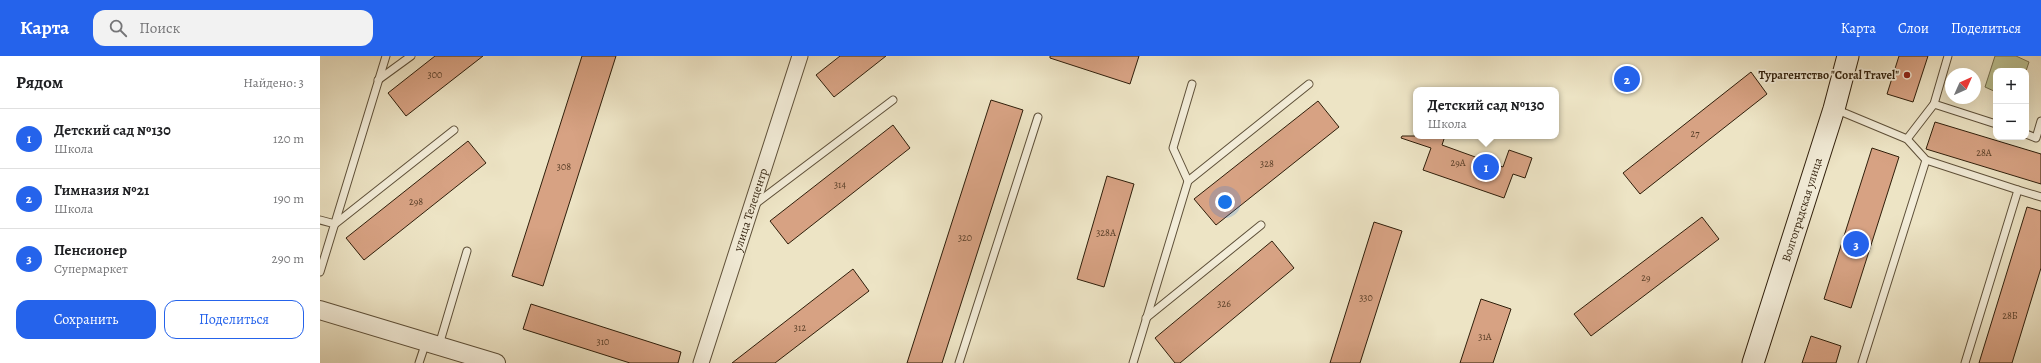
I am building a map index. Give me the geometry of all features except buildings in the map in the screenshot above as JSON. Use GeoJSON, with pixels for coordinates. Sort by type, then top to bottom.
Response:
{"type":"FeatureCollection","features":[{"type":"Feature","properties":{"kind":"main road","name":"Волгоградская улица"},"geometry":{"type":"LineString","coordinates":[[1754,363],[1834,109],[1848,56]]}},
{"type":"Feature","properties":{"kind":"street","name":"улица Телецентр"},"geometry":{"type":"LineString","coordinates":[[702,363],[800,56]]}},
{"type":"Feature","properties":{"kind":"street"},"geometry":{"type":"LineString","coordinates":[[320,310],[496,363]]}},
{"type":"Feature","properties":{"kind":"lane"},"geometry":{"type":"LineString","coordinates":[[320,272],[386,56]]}},
{"type":"Feature","properties":{"kind":"lane"},"geometry":{"type":"LineString","coordinates":[[378,80],[411,56]]}},
{"type":"Feature","properties":{"kind":"lane"},"geometry":{"type":"LineString","coordinates":[[1907,139],[1934,104],[1948,56]]}},
{"type":"Feature","properties":{"kind":"lane"},"geometry":{"type":"LineString","coordinates":[[1188,181],[1173,148],[1192,84]]}},
{"type":"Feature","properties":{"kind":"lane"},"geometry":{"type":"LineString","coordinates":[[1132,363],[1188,181],[1309,84]]}},
{"type":"Feature","properties":{"kind":"lane"},"geometry":{"type":"LineString","coordinates":[[752,206],[893,100]]}},
{"type":"Feature","properties":{"kind":"lane"},"geometry":{"type":"LineString","coordinates":[[1934,104],[1993,123]]}},
{"type":"Feature","properties":{"kind":"lane"},"geometry":{"type":"LineString","coordinates":[[1834,109],[1907,139],[1926,160],[2041,197]]}},
{"type":"Feature","properties":{"kind":"lane"},"geometry":{"type":"LineString","coordinates":[[959,363],[1038,117]]}},
{"type":"Feature","properties":{"kind":"lane"},"geometry":{"type":"LineString","coordinates":[[2029,135],[2036,138],[2041,121]]}},
{"type":"Feature","properties":{"kind":"lane"},"geometry":{"type":"LineString","coordinates":[[334,224],[454,130]]}},
{"type":"Feature","properties":{"kind":"lane"},"geometry":{"type":"LineString","coordinates":[[1862,363],[1926,160]]}},
{"type":"Feature","properties":{"kind":"lane"},"geometry":{"type":"LineString","coordinates":[[1965,363],[2018,190]]}},
{"type":"Feature","properties":{"kind":"lane"},"geometry":{"type":"LineString","coordinates":[[320,220],[334,224]]}},
{"type":"Feature","properties":{"kind":"lane"},"geometry":{"type":"LineString","coordinates":[[1146,318],[1261,225]]}},
{"type":"Feature","properties":{"kind":"lane"},"geometry":{"type":"LineString","coordinates":[[420,363],[433,344],[467,251]]}},
{"type":"Feature","properties":{"kind":"green space"},"geometry":{"type":"Polygon","coordinates":[[[1995,56],[2016,56],[2029,62],[2027,68],[1993,68],[1993,91],[1985,87],[1995,56]]]}},
{"type":"Feature","properties":{"kind":"place","name":"Турагентство \"Coral Travel\""},"geometry":{"type":"Point","coordinates":[1907,75]}},
{"type":"Feature","properties":{"kind":"place","name":"Гимназия №21"},"geometry":{"type":"Point","coordinates":[1627,79]}},
{"type":"Feature","properties":{"kind":"place","name":"Детский сад №130"},"geometry":{"type":"Point","coordinates":[1486,167]}},
{"type":"Feature","properties":{"kind":"place","name":"Пенсионер"},"geometry":{"type":"Point","coordinates":[1856,244]}}]}
